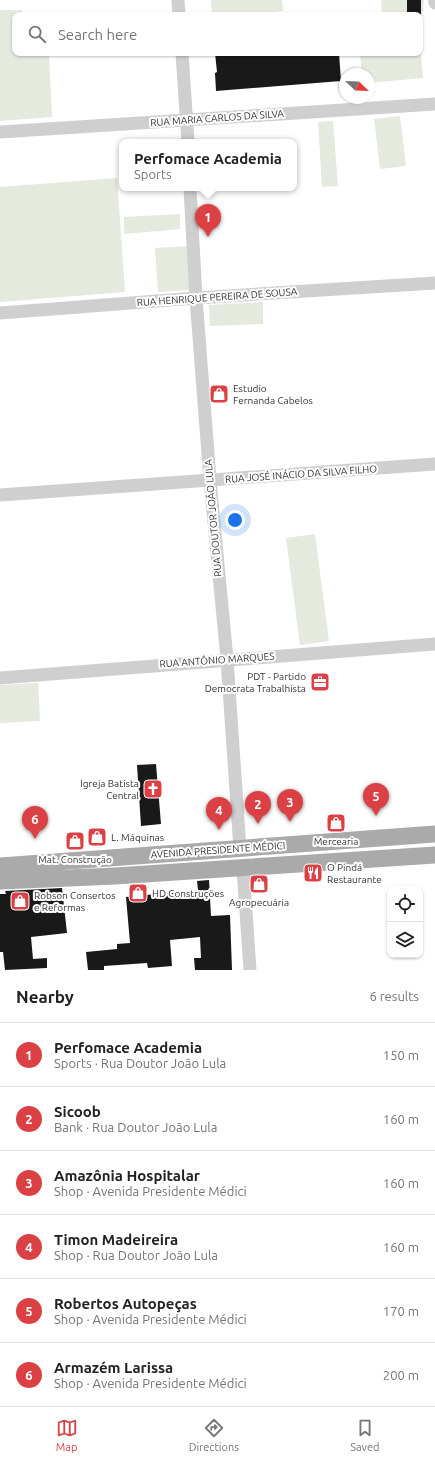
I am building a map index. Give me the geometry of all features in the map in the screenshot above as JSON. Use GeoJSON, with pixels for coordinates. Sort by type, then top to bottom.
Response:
{"type":"FeatureCollection","features":[{"type":"Feature","properties":{"kind":"main road","name":"AVENIDA PRESIDENTE MÉDICI"},"geometry":{"type":"LineString","coordinates":[[0,866],[435,834]]}},
{"type":"Feature","properties":{"kind":"main road","name":"AVENIDA PRESIDENTE MÉDICI"},"geometry":{"type":"LineString","coordinates":[[0,882],[435,856]]}},
{"type":"Feature","properties":{"kind":"main road"},"geometry":{"type":"LineString","coordinates":[[114,858],[115,876]]}},
{"type":"Feature","properties":{"kind":"street"},"geometry":{"type":"LineString","coordinates":[[178,0],[179,12]]}},
{"type":"Feature","properties":{"kind":"street"},"geometry":{"type":"LineString","coordinates":[[182,56],[188,139]]}},
{"type":"Feature","properties":{"kind":"street","name":"RUA MARIA CARLOS DA SILVA"},"geometry":{"type":"LineString","coordinates":[[0,132],[435,104]]}},
{"type":"Feature","properties":{"kind":"street","name":"RUA DOUTOR JOÃO LULA"},"geometry":{"type":"LineString","coordinates":[[190,191],[196,298],[210,480],[227,660],[240,849]]}},
{"type":"Feature","properties":{"kind":"street","name":"RUA HENRIQUE PEREIRA DE SOUSA"},"geometry":{"type":"LineString","coordinates":[[0,313],[196,298],[435,283]]}},
{"type":"Feature","properties":{"kind":"street","name":"RUA JOSÉ INÁCIO DA SILVA FILHO"},"geometry":{"type":"LineString","coordinates":[[0,495],[435,464]]}},
{"type":"Feature","properties":{"kind":"street","name":"RUA ANTÔNIO MARQUES"},"geometry":{"type":"LineString","coordinates":[[0,678],[435,644]]}},
{"type":"Feature","properties":{"kind":"street"},"geometry":{"type":"LineString","coordinates":[[243,868],[250,970]]}},
{"type":"Feature","properties":{"kind":"shaded area"},"geometry":{"type":"Polygon","coordinates":[[[211,0],[282,0],[283,11],[212,12],[211,0]]]}},
{"type":"Feature","properties":{"kind":"shaded area"},"geometry":{"type":"Polygon","coordinates":[[[381,0],[424,0],[423,12],[382,12],[381,0]]]}},
{"type":"Feature","properties":{"kind":"shaded area"},"geometry":{"type":"Polygon","coordinates":[[[0,10],[22,10],[22,12],[12,12],[12,56],[49,56],[52,117],[0,121],[0,10]]]}},
{"type":"Feature","properties":{"kind":"shaded area"},"geometry":{"type":"Polygon","coordinates":[[[360,56],[421,56],[423,78],[375,82],[375,68],[361,68],[360,56]]]}},
{"type":"Feature","properties":{"kind":"shaded area"},"geometry":{"type":"Polygon","coordinates":[[[400,116],[406,166],[380,169],[374,119],[400,116]]]}},
{"type":"Feature","properties":{"kind":"shaded area"},"geometry":{"type":"Polygon","coordinates":[[[333,121],[338,186],[322,187],[318,122],[333,121]]]}},
{"type":"Feature","properties":{"kind":"shaded area"},"geometry":{"type":"Polygon","coordinates":[[[117,178],[125,292],[0,302],[0,187],[117,178]]]}},
{"type":"Feature","properties":{"kind":"shaded area"},"geometry":{"type":"Polygon","coordinates":[[[180,214],[180,229],[124,234],[124,217],[180,214]]]}},
{"type":"Feature","properties":{"kind":"shaded area"},"geometry":{"type":"Polygon","coordinates":[[[187,246],[190,290],[158,292],[155,248],[187,246]]]}},
{"type":"Feature","properties":{"kind":"shaded area"},"geometry":{"type":"Polygon","coordinates":[[[263,302],[263,324],[210,326],[209,305],[263,302]]]}},
{"type":"Feature","properties":{"kind":"shaded area"},"geometry":{"type":"Polygon","coordinates":[[[315,534],[329,641],[300,645],[286,538],[315,534]]]}},
{"type":"Feature","properties":{"kind":"shaded area"},"geometry":{"type":"Polygon","coordinates":[[[38,683],[40,721],[0,723],[0,685],[38,683]]]}},
{"type":"Feature","properties":{"kind":"building"},"geometry":{"type":"Polygon","coordinates":[[[407,0],[421,0],[421,12],[407,12],[407,0]]]}},
{"type":"Feature","properties":{"kind":"building"},"geometry":{"type":"Polygon","coordinates":[[[215,56],[339,56],[339,81],[216,91],[215,73],[217,72],[215,56]]]}},
{"type":"Feature","properties":{"kind":"building"},"geometry":{"type":"Polygon","coordinates":[[[156,764],[161,824],[141,826],[137,765],[156,764]]]}},
{"type":"Feature","properties":{"kind":"building"},"geometry":{"type":"Polygon","coordinates":[[[209,880],[211,916],[230,915],[232,970],[195,970],[194,958],[201,958],[200,937],[170,940],[172,966],[148,968],[147,963],[104,966],[104,970],[88,970],[86,952],[117,949],[117,944],[130,943],[126,897],[198,890],[197,881],[209,880]]]}},
{"type":"Feature","properties":{"kind":"building"},"geometry":{"type":"Polygon","coordinates":[[[62,888],[67,933],[31,937],[33,959],[47,958],[47,968],[5,970],[3,952],[0,952],[0,894],[6,894],[5,891],[62,888]]]}},
{"type":"Feature","properties":{"kind":"place","name":"Perfomace Academia"},"geometry":{"type":"Point","coordinates":[208,237]}},
{"type":"Feature","properties":{"kind":"place","name":"Estudio Fernanda Cabelos"},"geometry":{"type":"Point","coordinates":[219,394]}},
{"type":"Feature","properties":{"kind":"place","name":"PDT - Partido Democrata Trabalhista"},"geometry":{"type":"Point","coordinates":[320,682]}},
{"type":"Feature","properties":{"kind":"place","name":"Igreja Batista Central"},"geometry":{"type":"Point","coordinates":[153,789]}},
{"type":"Feature","properties":{"kind":"place","name":"Robertos Autopeças"},"geometry":{"type":"Point","coordinates":[376,816]}},
{"type":"Feature","properties":{"kind":"place","name":"Amazônia Hospitalar"},"geometry":{"type":"Point","coordinates":[290,822]}},
{"type":"Feature","properties":{"kind":"place","name":"Mercearia"},"geometry":{"type":"Point","coordinates":[336,823]}},
{"type":"Feature","properties":{"kind":"place","name":"Sicoob"},"geometry":{"type":"Point","coordinates":[258,824]}},
{"type":"Feature","properties":{"kind":"place","name":"Timon Madeireira"},"geometry":{"type":"Point","coordinates":[219,830]}},
{"type":"Feature","properties":{"kind":"place","name":"L. Máquinas"},"geometry":{"type":"Point","coordinates":[97,837]}},
{"type":"Feature","properties":{"kind":"place","name":"Armazém Larissa"},"geometry":{"type":"Point","coordinates":[35,839]}},
{"type":"Feature","properties":{"kind":"place","name":"Mat. Construção"},"geometry":{"type":"Point","coordinates":[75,841]}},
{"type":"Feature","properties":{"kind":"place","name":"O Pindá Restaurante"},"geometry":{"type":"Point","coordinates":[313,873]}},
{"type":"Feature","properties":{"kind":"place","name":"Agropecuária"},"geometry":{"type":"Point","coordinates":[259,884]}},
{"type":"Feature","properties":{"kind":"place","name":"HD Construções"},"geometry":{"type":"Point","coordinates":[138,893]}},
{"type":"Feature","properties":{"kind":"place","name":"Robson Consertos e Reformas"},"geometry":{"type":"Point","coordinates":[20,901]}}]}
